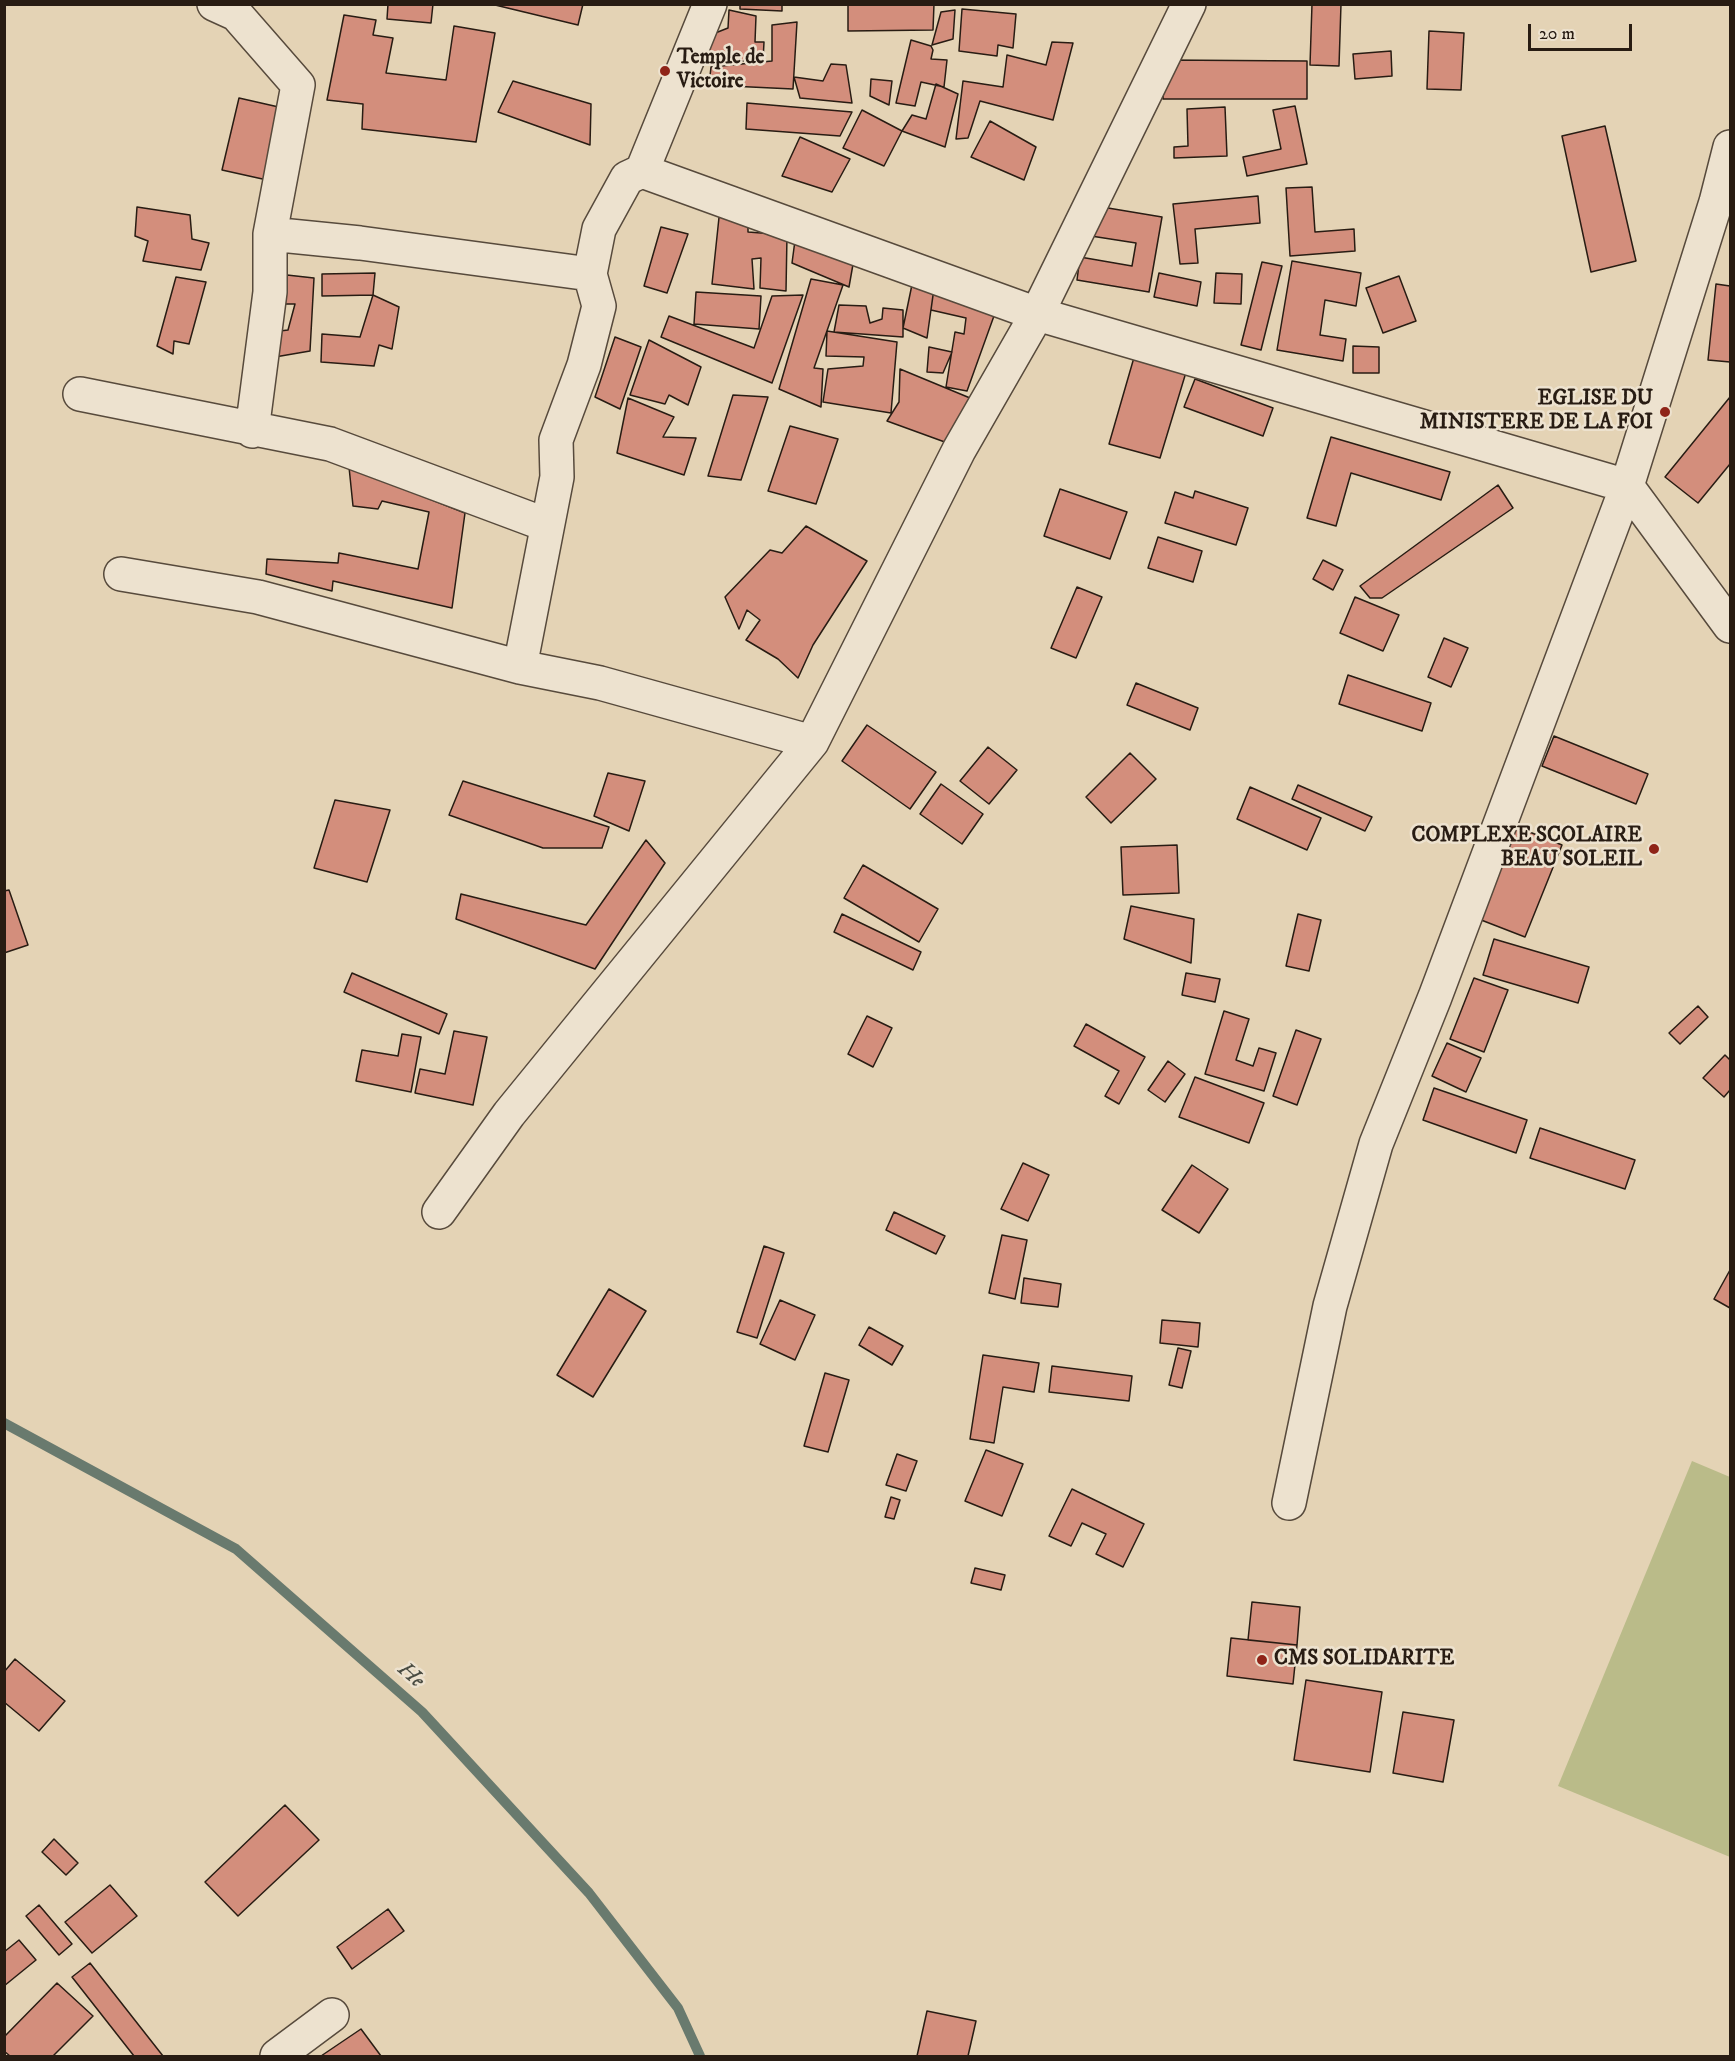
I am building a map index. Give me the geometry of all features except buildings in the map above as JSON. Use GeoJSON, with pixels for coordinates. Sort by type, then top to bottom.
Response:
{"type":"FeatureCollection","features":[{"type":"Feature","properties":{"kind":"street"},"geometry":{"type":"LineString","coordinates":[[214,4],[236,14],[298,85],[270,234],[270,292],[252,430]]}},
{"type":"Feature","properties":{"kind":"street"},"geometry":{"type":"LineString","coordinates":[[520,667],[557,477],[556,440],[584,365],[599,306],[590,274],[599,229],[627,178],[642,171],[710,4]]}},
{"type":"Feature","properties":{"kind":"street"},"geometry":{"type":"LineString","coordinates":[[439,1212],[509,1114],[812,742],[959,450],[1037,314],[1189,4]]}},
{"type":"Feature","properties":{"kind":"street"},"geometry":{"type":"LineString","coordinates":[[1289,1503],[1330,1306],[1376,1144],[1435,997],[1627,486],[1723,208],[1731,147]]}},
{"type":"Feature","properties":{"kind":"street"},"geometry":{"type":"LineString","coordinates":[[642,171],[1037,314],[1627,486],[1731,626]]}},
{"type":"Feature","properties":{"kind":"street"},"geometry":{"type":"LineString","coordinates":[[270,234],[360,243],[590,274]]}},
{"type":"Feature","properties":{"kind":"street"},"geometry":{"type":"LineString","coordinates":[[80,394],[330,444],[548,525]]}},
{"type":"Feature","properties":{"kind":"street"},"geometry":{"type":"LineString","coordinates":[[121,574],[258,597],[520,667],[600,682],[812,742]]}},
{"type":"Feature","properties":{"kind":"street"},"geometry":{"type":"LineString","coordinates":[[277,2056],[332,2015]]}},
{"type":"Feature","properties":{"kind":"green space"},"geometry":{"type":"Polygon","coordinates":[[[1692,1461],[1730,1477],[1730,1857],[1558,1786],[1692,1461]]]}},
{"type":"Feature","properties":{"kind":"waterway","name":"He"},"geometry":{"type":"LineString","coordinates":[[4,1423],[236,1549],[422,1712],[589,1893],[678,2008],[700,2056]]}},
{"type":"Feature","properties":{"kind":"place","name":"Temple de Victoire"},"geometry":{"type":"Point","coordinates":[665,71]}},
{"type":"Feature","properties":{"kind":"place","name":"EGLISE DU MINISTERE DE LA FOI"},"geometry":{"type":"Point","coordinates":[1665,412]}},
{"type":"Feature","properties":{"kind":"place","name":"COMPLEXE SCOLAIRE BEAU SOLEIL"},"geometry":{"type":"Point","coordinates":[1654,849]}},
{"type":"Feature","properties":{"kind":"place","name":"CMS SOLIDARITE"},"geometry":{"type":"Point","coordinates":[1262,1660]}}]}
